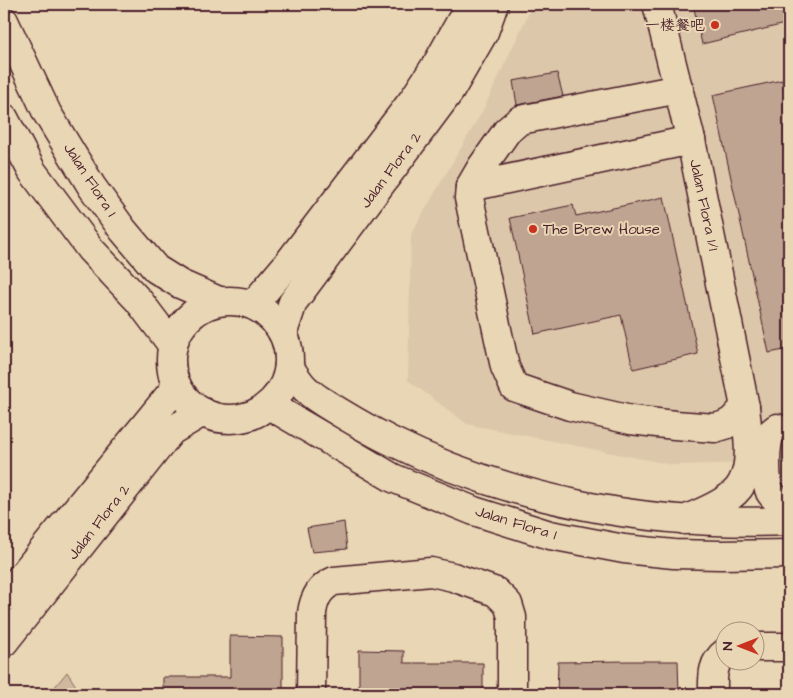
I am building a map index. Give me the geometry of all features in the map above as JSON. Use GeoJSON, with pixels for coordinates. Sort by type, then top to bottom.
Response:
{"type":"FeatureCollection","features":[{"type":"Feature","properties":{"kind":"street","name":"Jalan Flora 2"},"geometry":{"type":"LineString","coordinates":[[253,305],[290,261],[413,100],[438,62],[469,4]]}},
{"type":"Feature","properties":{"kind":"street","name":"Jalan Flora 2"},"geometry":{"type":"LineString","coordinates":[[283,332],[293,302],[450,91],[484,32],[494,4]]}},
{"type":"Feature","properties":{"kind":"street","name":"Jalan Flora 1/1"},"geometry":{"type":"LineString","coordinates":[[658,4],[691,140],[746,407],[748,452],[747,470],[742,484],[732,495],[717,505],[685,520]]}},
{"type":"Feature","properties":{"kind":"street","name":"Jalan Flora 1"},"geometry":{"type":"LineString","coordinates":[[4,20],[47,113],[92,186],[123,230],[156,269],[180,284],[219,301]]}},
{"type":"Feature","properties":{"kind":"street"},"geometry":{"type":"LineString","coordinates":[[679,89],[520,120],[507,131],[481,168],[470,187],[469,198],[505,367],[514,387],[570,406],[631,420],[716,428],[732,421],[746,407],[760,420],[783,427]]}},
{"type":"Feature","properties":{"kind":"street"},"geometry":{"type":"LineString","coordinates":[[4,118],[32,171],[91,250],[139,301],[173,346]]}},
{"type":"Feature","properties":{"kind":"street"},"geometry":{"type":"LineString","coordinates":[[470,187],[691,140]]}},
{"type":"Feature","properties":{"kind":"street","name":"Jalan Flora 1"},"geometry":{"type":"LineString","coordinates":[[219,301],[236,301],[253,305],[270,316],[283,332],[288,349],[289,367],[285,381],[278,394],[268,405],[254,414],[237,418],[220,418],[203,412],[188,401],[177,386],[172,366],[173,346],[179,330],[189,317],[203,307],[219,301]]}},
{"type":"Feature","properties":{"kind":"street","name":"Jalan Flora 1"},"geometry":{"type":"LineString","coordinates":[[289,367],[307,391],[356,423],[418,454],[489,482],[547,498],[685,520],[789,521]]}},
{"type":"Feature","properties":{"kind":"street","name":"Jalan Flora 2"},"geometry":{"type":"LineString","coordinates":[[4,598],[177,386]]}},
{"type":"Feature","properties":{"kind":"street","name":"Jalan Flora 1"},"geometry":{"type":"LineString","coordinates":[[268,405],[393,478],[474,511],[550,535],[624,549],[674,554],[789,554]]}},
{"type":"Feature","properties":{"kind":"street","name":"Jalan Flora 2"},"geometry":{"type":"LineString","coordinates":[[4,642],[172,431],[203,412]]}},
{"type":"Feature","properties":{"kind":"street"},"geometry":{"type":"LineString","coordinates":[[783,427],[771,433],[767,442],[767,482],[774,497],[789,506]]}},
{"type":"Feature","properties":{"kind":"street"},"geometry":{"type":"LineString","coordinates":[[311,694],[312,612],[314,603],[322,588],[334,581],[431,572],[492,589],[505,599],[511,610],[512,617],[512,694]]}},
{"type":"Feature","properties":{"kind":"street"},"geometry":{"type":"LineString","coordinates":[[766,647],[789,647]]}},
{"type":"Feature","properties":{"kind":"street"},"geometry":{"type":"LineString","coordinates":[[713,694],[714,669],[716,665]]}},
{"type":"Feature","properties":{"kind":"shaded area"},"geometry":{"type":"Polygon","coordinates":[[[533,4],[789,4],[789,462],[673,465],[467,424],[408,380],[411,234],[483,110],[533,4]]]}},
{"type":"Feature","properties":{"kind":"shaded area"},"geometry":{"type":"Polygon","coordinates":[[[67,672],[81,694],[49,694],[67,672]]]}},
{"type":"Feature","properties":{"kind":"building"},"geometry":{"type":"Polygon","coordinates":[[[693,4],[789,4],[789,23],[702,44],[693,4]]]}},
{"type":"Feature","properties":{"kind":"building"},"geometry":{"type":"Polygon","coordinates":[[[557,73],[563,96],[517,105],[513,81],[557,73]]]}},
{"type":"Feature","properties":{"kind":"building"},"geometry":{"type":"Polygon","coordinates":[[[782,80],[789,113],[789,349],[769,353],[713,95],[782,80]]]}},
{"type":"Feature","properties":{"kind":"building"},"geometry":{"type":"Polygon","coordinates":[[[664,197],[698,354],[633,369],[621,315],[535,334],[510,218],[573,205],[576,216],[664,197]]]}},
{"type":"Feature","properties":{"kind":"building"},"geometry":{"type":"Polygon","coordinates":[[[344,522],[347,549],[312,552],[307,528],[344,522]]]}},
{"type":"Feature","properties":{"kind":"building"},"geometry":{"type":"Polygon","coordinates":[[[230,636],[283,637],[283,694],[163,694],[163,677],[230,677],[230,636]]]}},
{"type":"Feature","properties":{"kind":"building"},"geometry":{"type":"Polygon","coordinates":[[[359,650],[404,651],[404,663],[483,663],[483,694],[359,694],[359,650]]]}},
{"type":"Feature","properties":{"kind":"building"},"geometry":{"type":"Polygon","coordinates":[[[678,661],[679,694],[557,694],[558,662],[678,661]]]}},
{"type":"Feature","properties":{"kind":"place","name":"一楼餐吧"},"geometry":{"type":"Point","coordinates":[715,25]}},
{"type":"Feature","properties":{"kind":"place","name":"The Brew House"},"geometry":{"type":"Point","coordinates":[533,229]}}]}
